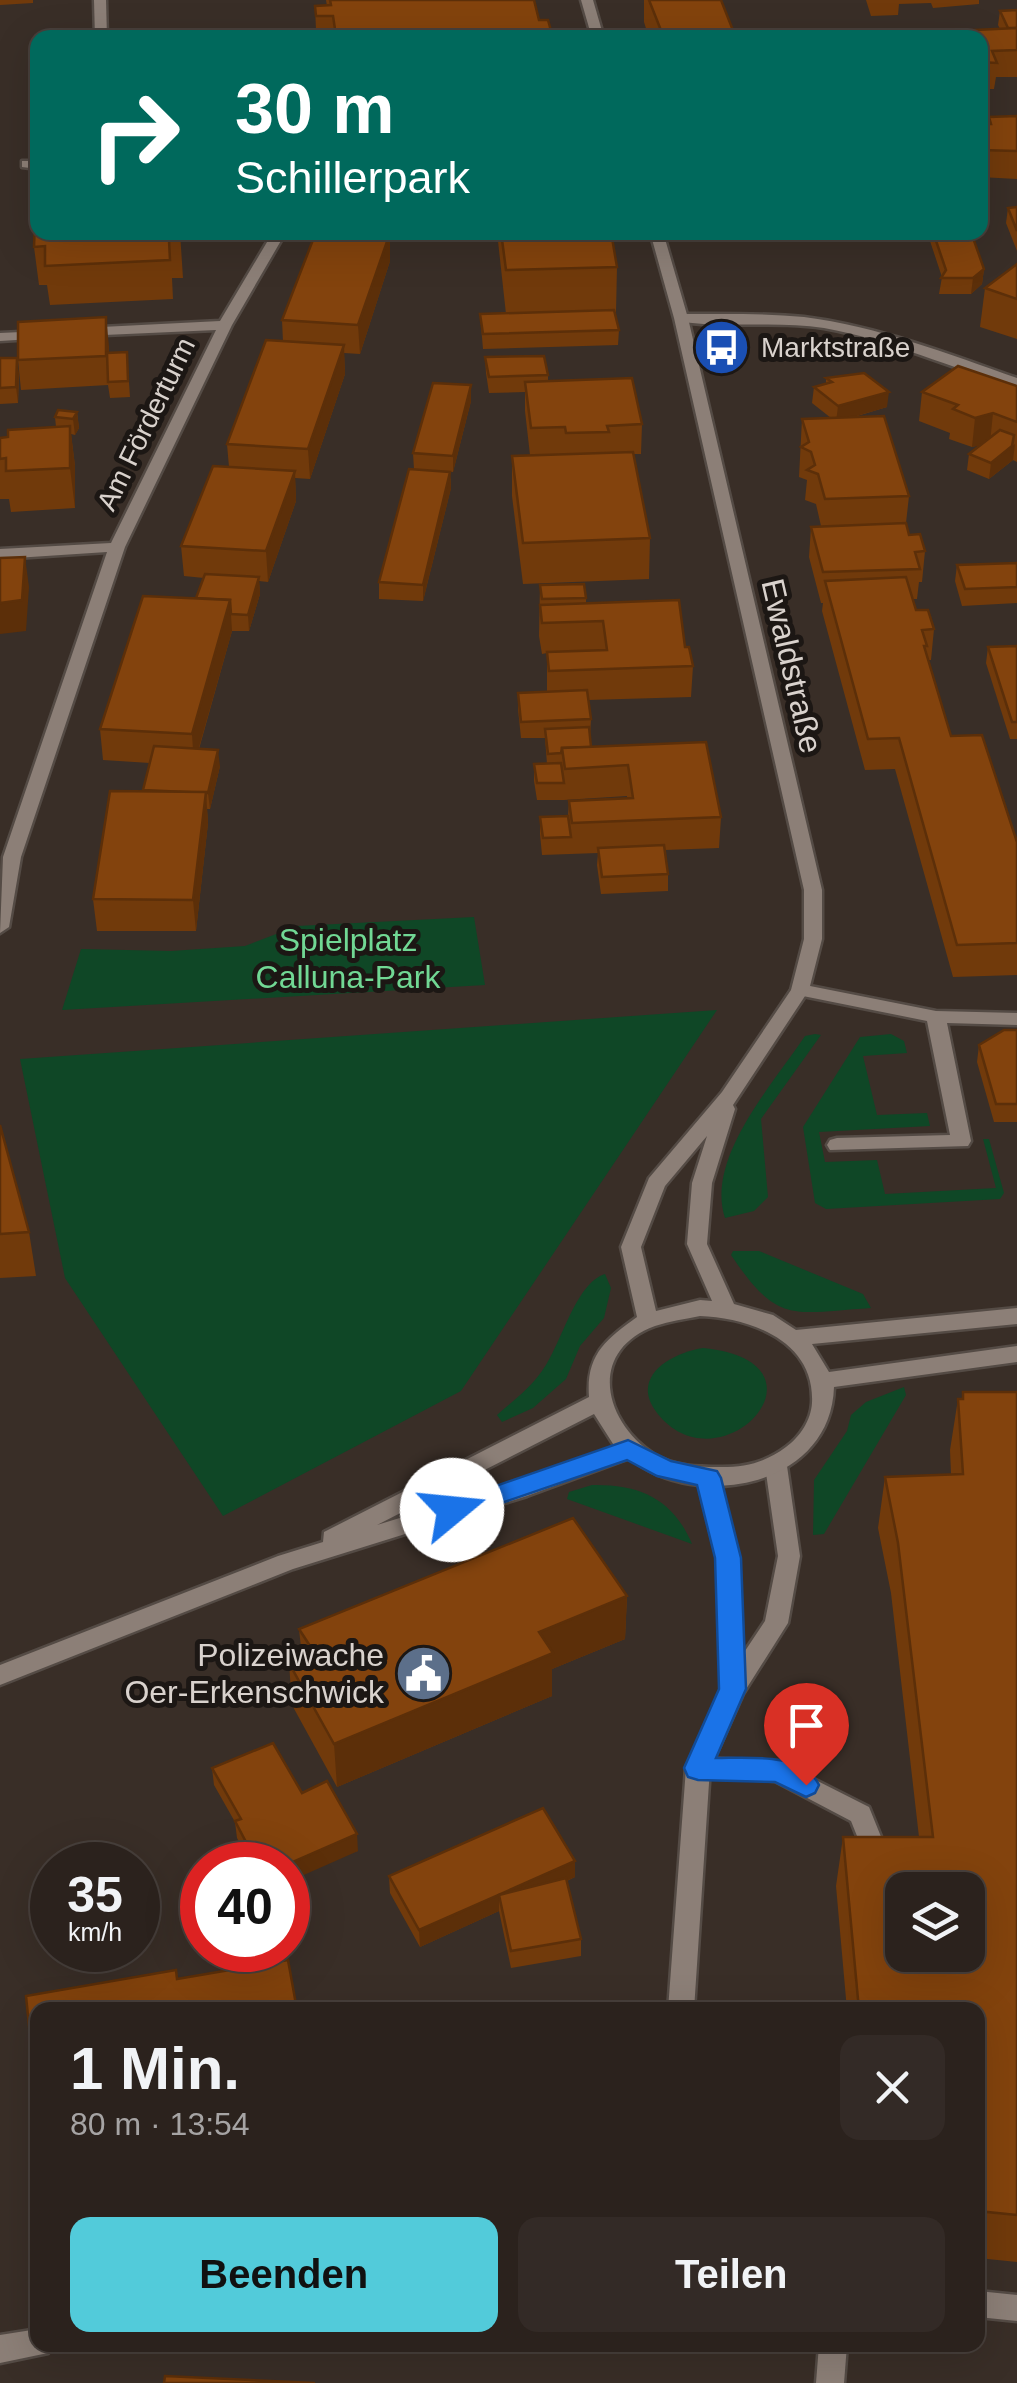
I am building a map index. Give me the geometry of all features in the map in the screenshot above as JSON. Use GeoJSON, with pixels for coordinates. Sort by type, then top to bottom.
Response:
{"type":"FeatureCollection","features":[{"type":"Feature","properties":{"kind":"street"},"geometry":{"type":"LineString","coordinates":[[100,0],[101,30]]}},
{"type":"Feature","properties":{"kind":"street"},"geometry":{"type":"LineString","coordinates":[[587,0],[596,30]]}},
{"type":"Feature","properties":{"kind":"street","name":"Am Förderturm"},"geometry":{"type":"LineString","coordinates":[[0,927],[6,857],[117,547],[224,325],[275,240]]}},
{"type":"Feature","properties":{"kind":"street","name":"Ewaldstraße"},"geometry":{"type":"LineString","coordinates":[[648,1320],[631,1247],[656,1183],[728,1097],[800,990],[812,939],[813,890],[682,318],[658,240]]}},
{"type":"Feature","properties":{"kind":"street"},"geometry":{"type":"LineString","coordinates":[[682,318],[757,316],[824,324],[923,350],[1017,383]]}},
{"type":"Feature","properties":{"kind":"street","name":"Am Förderturm"},"geometry":{"type":"LineString","coordinates":[[70,333],[224,325]]}},
{"type":"Feature","properties":{"kind":"street"},"geometry":{"type":"LineString","coordinates":[[0,337],[51,334]]}},
{"type":"Feature","properties":{"kind":"street","name":"Am Förderturm"},"geometry":{"type":"LineString","coordinates":[[0,554],[117,547]]}},
{"type":"Feature","properties":{"kind":"street"},"geometry":{"type":"LineString","coordinates":[[800,990],[936,1018],[1017,1019]]}},
{"type":"Feature","properties":{"kind":"street"},"geometry":{"type":"LineString","coordinates":[[837,1145],[961,1141],[936,1018]]}},
{"type":"Feature","properties":{"kind":"street","name":"Ewaldstraße"},"geometry":{"type":"LineString","coordinates":[[726,1309],[697,1244],[702,1183],[728,1097]]}},
{"type":"Feature","properties":{"kind":"street"},"geometry":{"type":"LineString","coordinates":[[726,1309],[762,1319],[794,1338],[818,1366],[825,1398],[816,1431],[789,1458],[748,1475],[708,1478],[666,1470],[628,1450],[613,1434],[598,1403],[596,1385],[606,1354],[622,1336],[648,1320],[678,1310],[726,1309]]}},
{"type":"Feature","properties":{"kind":"street"},"geometry":{"type":"LineString","coordinates":[[794,1338],[1017,1316]]}},
{"type":"Feature","properties":{"kind":"street"},"geometry":{"type":"LineString","coordinates":[[823,1380],[1017,1354]]}},
{"type":"Feature","properties":{"kind":"street"},"geometry":{"type":"LineString","coordinates":[[286,1562],[598,1403]]}},
{"type":"Feature","properties":{"kind":"street"},"geometry":{"type":"LineString","coordinates":[[0,1676],[286,1562],[519,1490],[628,1450]]}},
{"type":"Feature","properties":{"kind":"street"},"geometry":{"type":"LineString","coordinates":[[682,2002],[698,1768],[733,1689],[776,1623],[789,1556],[776,1466]]}},
{"type":"Feature","properties":{"kind":"street"},"geometry":{"type":"LineString","coordinates":[[708,1478],[728,1558],[733,1689]]}},
{"type":"Feature","properties":{"kind":"street"},"geometry":{"type":"LineString","coordinates":[[698,1768],[778,1771],[860,1814],[877,1853],[883,1892]]}},
{"type":"Feature","properties":{"kind":"street"},"geometry":{"type":"LineString","coordinates":[[985,2305],[1017,2308]]}},
{"type":"Feature","properties":{"kind":"street"},"geometry":{"type":"LineString","coordinates":[[0,2349],[30,2343]]}},
{"type":"Feature","properties":{"kind":"street"},"geometry":{"type":"LineString","coordinates":[[830,2383],[832,2352]]}},
{"type":"Feature","properties":{"kind":"green space","name":"Spielplatz Calluna-Park"},"geometry":{"type":"Polygon","coordinates":[[[474,917],[485,985],[62,1010],[81,949],[171,951],[245,946],[297,926],[474,917]]]}},
{"type":"Feature","properties":{"kind":"green space"},"geometry":{"type":"Polygon","coordinates":[[[717,1010],[461,1391],[223,1516],[65,1278],[20,1059],[717,1010]]]}},
{"type":"Feature","properties":{"kind":"green space"},"geometry":{"type":"Polygon","coordinates":[[[891,1034],[904,1041],[907,1053],[863,1056],[877,1115],[927,1113],[930,1126],[819,1132],[825,1162],[877,1160],[885,1194],[996,1188],[983,1139],[989,1139],[1004,1193],[1000,1199],[826,1209],[815,1203],[803,1127],[860,1037],[891,1034]]]}},
{"type":"Feature","properties":{"kind":"green space"},"geometry":{"type":"Polygon","coordinates":[[[821,1035],[761,1119],[768,1197],[754,1211],[725,1218],[721,1195],[733,1146],[805,1036],[821,1035]]]}},
{"type":"Feature","properties":{"kind":"green space"},"geometry":{"type":"Polygon","coordinates":[[[733,1251],[759,1251],[863,1294],[871,1308],[789,1310],[762,1294],[731,1255],[733,1251]]]}},
{"type":"Feature","properties":{"kind":"green space"},"geometry":{"type":"Polygon","coordinates":[[[605,1274],[611,1288],[604,1318],[580,1346],[566,1379],[533,1408],[502,1422],[497,1415],[537,1377],[585,1289],[605,1274]]]}},
{"type":"Feature","properties":{"kind":"green space"},"geometry":{"type":"Polygon","coordinates":[[[703,1348],[744,1358],[763,1375],[766,1396],[756,1416],[736,1431],[710,1439],[683,1434],[657,1413],[648,1388],[657,1369],[667,1361],[703,1348]]]}},
{"type":"Feature","properties":{"kind":"green space"},"geometry":{"type":"Polygon","coordinates":[[[904,1387],[906,1395],[824,1534],[813,1535],[814,1480],[847,1431],[851,1415],[866,1402],[904,1387]]]}},
{"type":"Feature","properties":{"kind":"green space"},"geometry":{"type":"Polygon","coordinates":[[[592,1485],[625,1487],[653,1497],[675,1516],[692,1544],[567,1499],[569,1492],[592,1485]]]}},
{"type":"Feature","properties":{"kind":"building"},"geometry":{"type":"Polygon","coordinates":[[[330,0],[534,0],[539,20],[548,20],[551,30],[311,30],[335,29],[333,16],[316,16],[315,6],[331,5],[330,0]]]}},
{"type":"Feature","properties":{"kind":"building"},"geometry":{"type":"Polygon","coordinates":[[[649,0],[721,0],[733,30],[661,30],[649,0]]]}},
{"type":"Feature","properties":{"kind":"building"},"geometry":{"type":"Polygon","coordinates":[[[1017,10],[1017,28],[1008,28],[1000,11],[1017,10]]]}},
{"type":"Feature","properties":{"kind":"building"},"geometry":{"type":"Polygon","coordinates":[[[1017,28],[1017,50],[992,51],[997,63],[988,62],[988,30],[976,30],[1017,28]]]}},
{"type":"Feature","properties":{"kind":"building"},"geometry":{"type":"Polygon","coordinates":[[[1017,116],[1017,151],[988,150],[989,117],[1017,116]]]}},
{"type":"Feature","properties":{"kind":"building"},"geometry":{"type":"Polygon","coordinates":[[[1017,207],[1017,231],[1008,208],[1017,207]]]}},
{"type":"Feature","properties":{"kind":"building"},"geometry":{"type":"Polygon","coordinates":[[[34,240],[169,240],[170,260],[45,266],[45,246],[34,247],[34,240]]]}},
{"type":"Feature","properties":{"kind":"building"},"geometry":{"type":"Polygon","coordinates":[[[313,240],[388,240],[358,325],[282,320],[313,240]]]}},
{"type":"Feature","properties":{"kind":"building"},"geometry":{"type":"Polygon","coordinates":[[[502,240],[612,240],[617,267],[506,270],[502,240]]]}},
{"type":"Feature","properties":{"kind":"building"},"geometry":{"type":"Polygon","coordinates":[[[936,240],[974,240],[984,269],[973,278],[941,278],[946,270],[936,240]]]}},
{"type":"Feature","properties":{"kind":"building"},"geometry":{"type":"Polygon","coordinates":[[[1017,264],[1017,299],[985,288],[1017,264]]]}},
{"type":"Feature","properties":{"kind":"building"},"geometry":{"type":"Polygon","coordinates":[[[614,310],[619,330],[483,334],[480,314],[614,310]]]}},
{"type":"Feature","properties":{"kind":"building"},"geometry":{"type":"Polygon","coordinates":[[[106,317],[106,356],[18,360],[18,322],[106,317]]]}},
{"type":"Feature","properties":{"kind":"building"},"geometry":{"type":"Polygon","coordinates":[[[266,340],[344,345],[308,449],[227,444],[266,340]]]}},
{"type":"Feature","properties":{"kind":"building"},"geometry":{"type":"Polygon","coordinates":[[[127,352],[128,381],[108,382],[107,353],[127,352]]]}},
{"type":"Feature","properties":{"kind":"building"},"geometry":{"type":"Polygon","coordinates":[[[544,356],[548,375],[489,377],[485,357],[544,356]]]}},
{"type":"Feature","properties":{"kind":"building"},"geometry":{"type":"Polygon","coordinates":[[[0,358],[17,358],[16,387],[0,388],[0,358]]]}},
{"type":"Feature","properties":{"kind":"building"},"geometry":{"type":"Polygon","coordinates":[[[958,366],[1017,386],[1017,422],[993,413],[975,418],[953,409],[958,405],[922,392],[958,366]]]}},
{"type":"Feature","properties":{"kind":"building"},"geometry":{"type":"Polygon","coordinates":[[[864,373],[889,392],[838,406],[814,387],[832,382],[826,378],[864,373]]]}},
{"type":"Feature","properties":{"kind":"building"},"geometry":{"type":"Polygon","coordinates":[[[632,378],[642,424],[607,426],[609,432],[566,433],[565,427],[531,428],[525,382],[632,378]]]}},
{"type":"Feature","properties":{"kind":"building"},"geometry":{"type":"Polygon","coordinates":[[[433,383],[471,385],[453,456],[413,453],[433,383]]]}},
{"type":"Feature","properties":{"kind":"building"},"geometry":{"type":"Polygon","coordinates":[[[58,410],[77,412],[73,419],[55,417],[58,410]]]}},
{"type":"Feature","properties":{"kind":"building"},"geometry":{"type":"Polygon","coordinates":[[[884,416],[909,496],[825,499],[818,474],[807,470],[815,465],[811,452],[801,447],[809,442],[802,419],[884,416]]]}},
{"type":"Feature","properties":{"kind":"building"},"geometry":{"type":"Polygon","coordinates":[[[70,426],[70,468],[6,471],[6,458],[0,459],[0,438],[8,437],[8,430],[70,426]]]}},
{"type":"Feature","properties":{"kind":"building"},"geometry":{"type":"Polygon","coordinates":[[[1000,430],[1014,435],[1012,446],[991,463],[969,454],[1000,430]]]}},
{"type":"Feature","properties":{"kind":"building"},"geometry":{"type":"Polygon","coordinates":[[[633,452],[650,538],[523,543],[512,456],[633,452]]]}},
{"type":"Feature","properties":{"kind":"building"},"geometry":{"type":"Polygon","coordinates":[[[213,466],[295,471],[266,551],[181,546],[213,466]]]}},
{"type":"Feature","properties":{"kind":"building"},"geometry":{"type":"Polygon","coordinates":[[[409,469],[450,472],[423,585],[379,582],[409,469]]]}},
{"type":"Feature","properties":{"kind":"building"},"geometry":{"type":"Polygon","coordinates":[[[906,523],[909,535],[920,534],[925,551],[915,552],[920,569],[823,572],[811,527],[906,523]]]}},
{"type":"Feature","properties":{"kind":"building"},"geometry":{"type":"Polygon","coordinates":[[[25,557],[22,600],[0,603],[0,558],[25,557]]]}},
{"type":"Feature","properties":{"kind":"building"},"geometry":{"type":"Polygon","coordinates":[[[1017,563],[1017,587],[965,589],[957,565],[1017,563]]]}},
{"type":"Feature","properties":{"kind":"building"},"geometry":{"type":"Polygon","coordinates":[[[205,574],[259,577],[248,615],[231,614],[230,600],[196,598],[205,574]]]}},
{"type":"Feature","properties":{"kind":"building"},"geometry":{"type":"Polygon","coordinates":[[[906,577],[916,610],[928,610],[934,629],[922,630],[924,646],[951,736],[982,735],[1017,842],[1017,943],[957,945],[899,738],[868,739],[825,581],[906,577]]]}},
{"type":"Feature","properties":{"kind":"building"},"geometry":{"type":"Polygon","coordinates":[[[584,584],[586,598],[542,599],[540,585],[584,584]]]}},
{"type":"Feature","properties":{"kind":"building"},"geometry":{"type":"Polygon","coordinates":[[[143,596],[230,600],[192,734],[100,729],[143,596]]]}},
{"type":"Feature","properties":{"kind":"building"},"geometry":{"type":"Polygon","coordinates":[[[679,600],[685,647],[689,647],[693,666],[549,671],[547,652],[607,650],[603,621],[542,623],[540,605],[679,600]]]}},
{"type":"Feature","properties":{"kind":"building"},"geometry":{"type":"Polygon","coordinates":[[[1017,646],[1017,722],[1012,722],[988,647],[1017,646]]]}},
{"type":"Feature","properties":{"kind":"building"},"geometry":{"type":"Polygon","coordinates":[[[587,690],[591,719],[521,722],[518,693],[587,690]]]}},
{"type":"Feature","properties":{"kind":"building"},"geometry":{"type":"Polygon","coordinates":[[[589,727],[591,747],[562,748],[561,753],[548,754],[545,729],[589,727]]]}},
{"type":"Feature","properties":{"kind":"building"},"geometry":{"type":"Polygon","coordinates":[[[706,742],[721,817],[572,823],[569,801],[633,798],[628,765],[565,769],[562,748],[706,742]]]}},
{"type":"Feature","properties":{"kind":"building"},"geometry":{"type":"Polygon","coordinates":[[[154,746],[218,750],[208,793],[143,790],[154,746]]]}},
{"type":"Feature","properties":{"kind":"building"},"geometry":{"type":"Polygon","coordinates":[[[561,763],[564,783],[537,783],[534,764],[561,763]]]}},
{"type":"Feature","properties":{"kind":"building"},"geometry":{"type":"Polygon","coordinates":[[[110,791],[206,792],[193,900],[93,899],[110,791]]]}},
{"type":"Feature","properties":{"kind":"building"},"geometry":{"type":"Polygon","coordinates":[[[568,816],[571,837],[543,838],[540,817],[568,816]]]}},
{"type":"Feature","properties":{"kind":"building"},"geometry":{"type":"Polygon","coordinates":[[[664,845],[668,874],[602,877],[598,848],[664,845]]]}},
{"type":"Feature","properties":{"kind":"building"},"geometry":{"type":"Polygon","coordinates":[[[1004,1030],[1017,1030],[1017,1104],[996,1104],[979,1045],[1004,1030]]]}},
{"type":"Feature","properties":{"kind":"building"},"geometry":{"type":"Polygon","coordinates":[[[0,1125],[29,1232],[0,1234],[0,1125]]]}},
{"type":"Feature","properties":{"kind":"building"},"geometry":{"type":"Polygon","coordinates":[[[963,1392],[1017,1392],[1017,2215],[985,2212],[985,2002],[858,2002],[843,1837],[933,1837],[898,1543],[885,1477],[963,1474],[958,1399],[963,1399],[963,1392]]]}},
{"type":"Feature","properties":{"kind":"building","name":"Polizeiwache Oer-Erkenschwick"},"geometry":{"type":"Polygon","coordinates":[[[573,1518],[627,1596],[539,1632],[553,1653],[334,1744],[289,1663],[314,1652],[299,1629],[573,1518]]]}},
{"type":"Feature","properties":{"kind":"building"},"geometry":{"type":"Polygon","coordinates":[[[273,1743],[302,1793],[327,1781],[357,1834],[310,1855],[310,1842],[246,1842],[235,1821],[241,1819],[212,1768],[273,1743]]]}},
{"type":"Feature","properties":{"kind":"building"},"geometry":{"type":"Polygon","coordinates":[[[543,1808],[575,1861],[419,1930],[389,1876],[543,1808]]]}},
{"type":"Feature","properties":{"kind":"building"},"geometry":{"type":"Polygon","coordinates":[[[566,1878],[581,1939],[511,1951],[499,1895],[566,1878]]]}},
{"type":"Feature","properties":{"kind":"building"},"geometry":{"type":"Polygon","coordinates":[[[176,1970],[177,1979],[218,1972],[290,1972],[296,2002],[30,2002],[30,2036],[26,1996],[176,1970]]]}},
{"type":"Feature","properties":{"kind":"building"},"geometry":{"type":"Polygon","coordinates":[[[165,2376],[315,2383],[164,2383],[165,2376]]]}},
{"type":"Feature","properties":{"kind":"place","name":"Marktstraße"},"geometry":{"type":"Point","coordinates":[722,347]}},
{"type":"Feature","properties":{"kind":"place","name":"Polizeiwache Oer-Erkenschwick"},"geometry":{"type":"Point","coordinates":[423,1673]}},
{"type":"Feature","properties":{"kind":"route"},"geometry":{"type":"LineString","coordinates":[[452,1510],[628,1450],[666,1470],[708,1478],[728,1558],[733,1689],[698,1768],[778,1771],[806,1785]]}}]}
